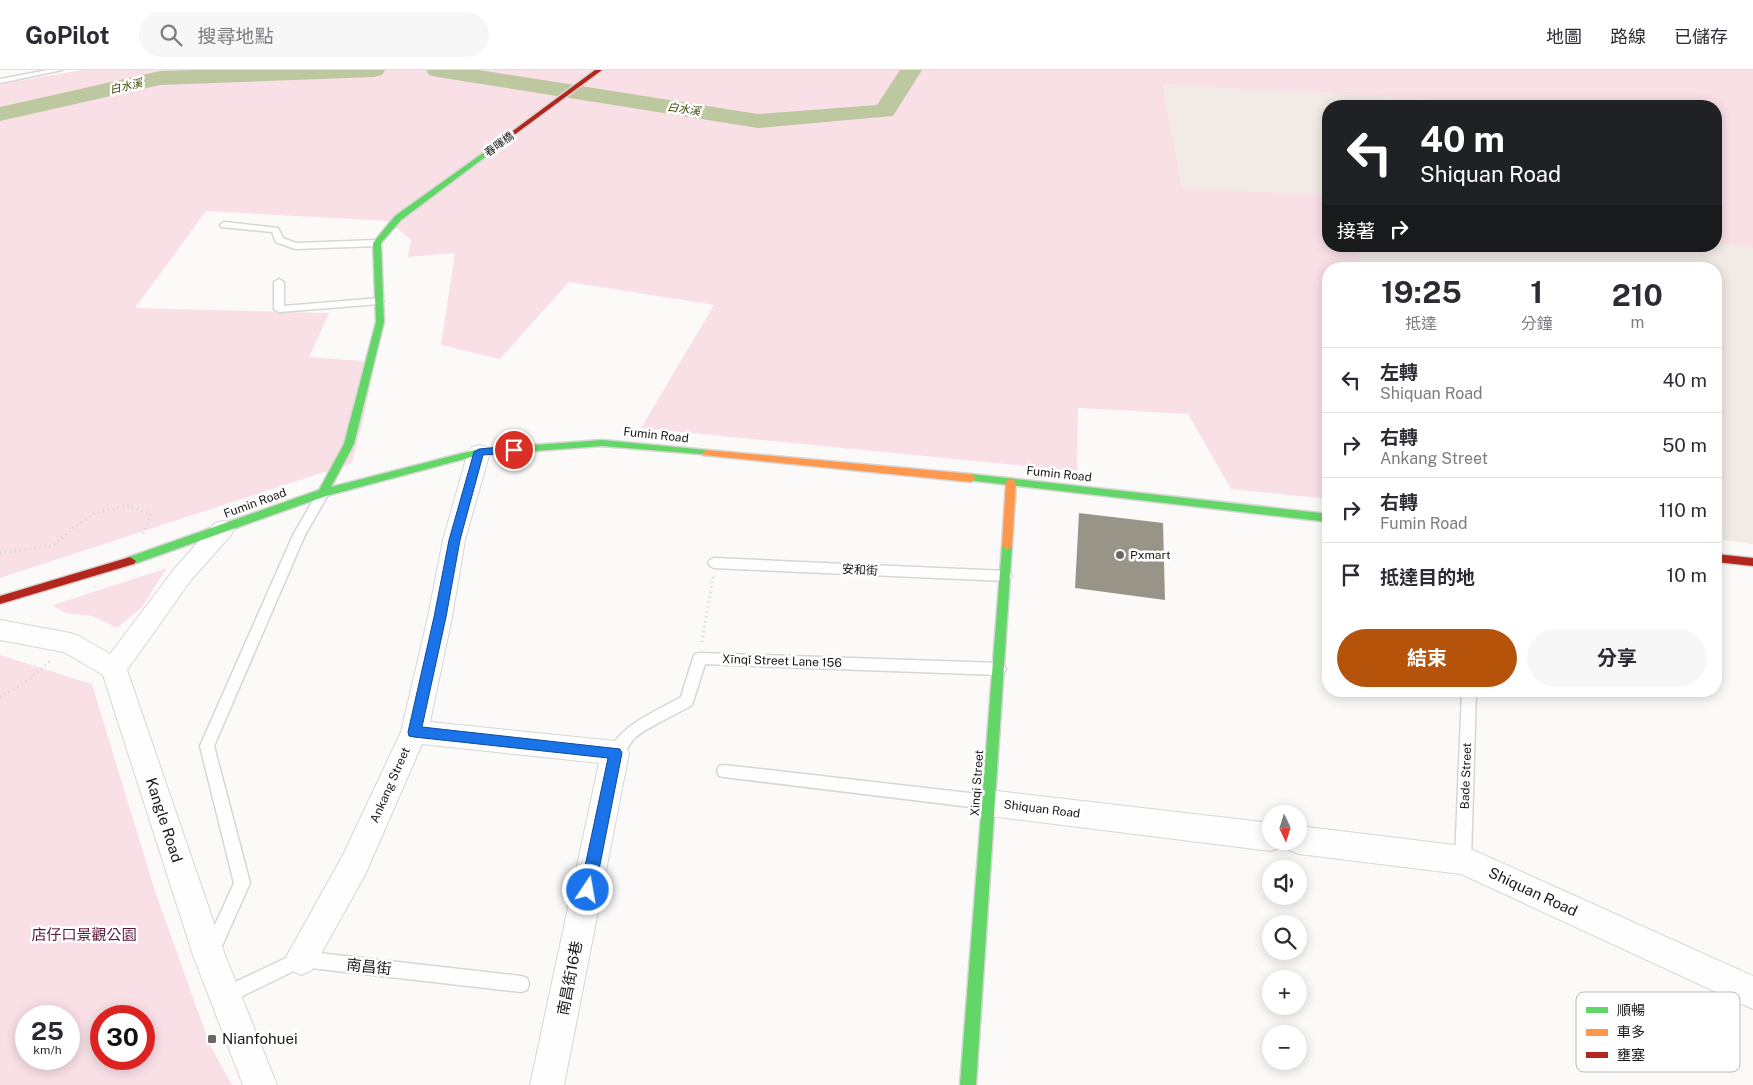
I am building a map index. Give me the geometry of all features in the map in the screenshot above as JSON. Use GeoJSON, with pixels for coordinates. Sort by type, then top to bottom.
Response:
{"type":"FeatureCollection","features":[{"type":"Feature","properties":{"kind":"street","name":"春暉橋"},"geometry":{"type":"LineString","coordinates":[[377,243],[398,218],[599,70]]}},
{"type":"Feature","properties":{"kind":"street"},"geometry":{"type":"LineString","coordinates":[[323,493],[348,444],[380,322],[377,243]]}},
{"type":"Feature","properties":{"kind":"street","name":"Fumin Road"},"geometry":{"type":"LineString","coordinates":[[0,600],[134,559],[323,493],[479,452],[602,443],[1011,482],[1322,517]]}},
{"type":"Feature","properties":{"kind":"street","name":"Ankang Street"},"geometry":{"type":"LineString","coordinates":[[301,960],[354,865],[414,732],[440,617],[454,540],[479,452]]}},
{"type":"Feature","properties":{"kind":"street","name":"Xinqi Street"},"geometry":{"type":"LineString","coordinates":[[968,1085],[1006,576],[1011,482]]}},
{"type":"Feature","properties":{"kind":"street"},"geometry":{"type":"LineString","coordinates":[[0,630],[70,643],[114,669],[182,574],[223,529]]}},
{"type":"Feature","properties":{"kind":"street"},"geometry":{"type":"LineString","coordinates":[[1722,559],[1753,562]]}},
{"type":"Feature","properties":{"kind":"street","name":"Kangle Road"},"geometry":{"type":"LineString","coordinates":[[114,669],[209,954],[260,1085]]}},
{"type":"Feature","properties":{"kind":"street"},"geometry":{"type":"LineString","coordinates":[[414,732],[615,753]]}},
{"type":"Feature","properties":{"kind":"street","name":"南昌街16巷"},"geometry":{"type":"LineString","coordinates":[[547,1085],[615,753]]}},
{"type":"Feature","properties":{"kind":"street","name":"Shiquan Road"},"geometry":{"type":"LineString","coordinates":[[989,803],[1262,836]]}},
{"type":"Feature","properties":{"kind":"street","name":"Shiquan Road"},"geometry":{"type":"LineString","coordinates":[[1308,841],[1463,860],[1753,993]]}},
{"type":"Feature","properties":{"kind":"lane"},"geometry":{"type":"LineString","coordinates":[[0,81],[59,70]]}},
{"type":"Feature","properties":{"kind":"lane"},"geometry":{"type":"LineString","coordinates":[[224,224],[275,230],[279,240],[295,246],[377,243]]}},
{"type":"Feature","properties":{"kind":"lane"},"geometry":{"type":"LineString","coordinates":[[279,282],[279,309],[379,301]]}},
{"type":"Feature","properties":{"kind":"lane"},"geometry":{"type":"LineString","coordinates":[[209,954],[242,883],[207,746],[299,535],[323,493]]}},
{"type":"Feature","properties":{"kind":"lane","name":"安和街"},"geometry":{"type":"LineString","coordinates":[[714,563],[1006,576]]}},
{"type":"Feature","properties":{"kind":"lane"},"geometry":{"type":"LineString","coordinates":[[615,753],[631,733],[687,701],[700,658]]}},
{"type":"Feature","properties":{"kind":"lane","name":"Xīnqǐ Street Lane 156"},"geometry":{"type":"LineString","coordinates":[[700,658],[999,669]]}},
{"type":"Feature","properties":{"kind":"lane","name":"Bade Street"},"geometry":{"type":"LineString","coordinates":[[1463,860],[1469,697]]}},
{"type":"Feature","properties":{"kind":"lane","name":"Shiquan Road"},"geometry":{"type":"LineString","coordinates":[[724,770],[989,803]]}},
{"type":"Feature","properties":{"kind":"lane"},"geometry":{"type":"LineString","coordinates":[[224,996],[301,960]]}},
{"type":"Feature","properties":{"kind":"lane","name":"南昌街"},"geometry":{"type":"LineString","coordinates":[[301,960],[521,984]]}},
{"type":"Feature","properties":{"kind":"path"},"geometry":{"type":"LineString","coordinates":[[0,552],[54,545],[73,528],[97,512],[129,506],[151,514],[134,559]]}},
{"type":"Feature","properties":{"kind":"path"},"geometry":{"type":"LineString","coordinates":[[700,658],[714,563]]}},
{"type":"Feature","properties":{"kind":"path"},"geometry":{"type":"LineString","coordinates":[[0,697],[30,678],[70,643]]}},
{"type":"Feature","properties":{"kind":"shaded area"},"geometry":{"type":"Polygon","coordinates":[[[1163,85],[1419,98],[1428,100],[1322,100],[1322,195],[1182,188],[1163,85]]]}},
{"type":"Feature","properties":{"kind":"shaded area"},"geometry":{"type":"Polygon","coordinates":[[[1722,243],[1753,248],[1753,544],[1722,540],[1722,262],[1360,262],[1356,252],[1722,252],[1722,243]]]}},
{"type":"Feature","properties":{"kind":"green space"},"geometry":{"type":"Polygon","coordinates":[[[82,70],[1753,70],[1753,248],[1722,243],[1722,100],[1428,100],[1419,98],[1163,85],[1182,188],[1322,195],[1322,252],[1356,252],[1360,262],[1322,262],[1322,498],[1231,489],[1188,414],[1078,408],[1077,471],[641,428],[714,305],[569,282],[500,359],[441,345],[455,253],[408,257],[411,240],[388,221],[206,211],[135,308],[329,313],[309,357],[375,362],[352,463],[0,578],[0,84],[82,70]]]}},
{"type":"Feature","properties":{"kind":"green space"},"geometry":{"type":"Polygon","coordinates":[[[167,568],[142,607],[117,628],[92,616],[65,613],[53,605],[167,568]]]}},
{"type":"Feature","properties":{"kind":"green space","name":"店仔口景觀公園"},"geometry":{"type":"Polygon","coordinates":[[[0,655],[92,684],[154,888],[210,1045],[232,1085],[0,1085],[0,655]]]}},
{"type":"Feature","properties":{"kind":"building","name":"Pxmart"},"geometry":{"type":"Polygon","coordinates":[[[1079,513],[1163,523],[1165,600],[1075,588],[1079,513]]]}},
{"type":"Feature","properties":{"kind":"waterway","name":"白水溪"},"geometry":{"type":"LineString","coordinates":[[0,114],[160,78],[374,70]]}},
{"type":"Feature","properties":{"kind":"waterway","name":"白水溪"},"geometry":{"type":"LineString","coordinates":[[437,70],[758,121],[885,111],[911,70]]}},
{"type":"Feature","properties":{"kind":"traffic: fast"},"geometry":{"type":"LineString","coordinates":[[323,493],[349,444],[380,322],[377,243],[398,218],[485,154]]}},
{"type":"Feature","properties":{"kind":"traffic: fast"},"geometry":{"type":"LineString","coordinates":[[130,561],[323,493],[479,452],[602,443],[707,453]]}},
{"type":"Feature","properties":{"kind":"traffic: fast"},"geometry":{"type":"LineString","coordinates":[[971,478],[1322,517]]}},
{"type":"Feature","properties":{"kind":"traffic: fast"},"geometry":{"type":"LineString","coordinates":[[968,1085],[1007,546]]}},
{"type":"Feature","properties":{"kind":"traffic: slow"},"geometry":{"type":"LineString","coordinates":[[707,453],[971,478]]}},
{"type":"Feature","properties":{"kind":"traffic: slow"},"geometry":{"type":"LineString","coordinates":[[1007,546],[1011,482]]}},
{"type":"Feature","properties":{"kind":"traffic: jam"},"geometry":{"type":"LineString","coordinates":[[485,154],[599,70]]}},
{"type":"Feature","properties":{"kind":"traffic: jam"},"geometry":{"type":"LineString","coordinates":[[1722,559],[1753,562]]}},
{"type":"Feature","properties":{"kind":"traffic: jam"},"geometry":{"type":"LineString","coordinates":[[0,600],[130,561]]}},
{"type":"Feature","properties":{"kind":"place","name":"Pxmart"},"geometry":{"type":"Point","coordinates":[1120,555]}},
{"type":"Feature","properties":{"kind":"place","name":"Nianfohuei"},"geometry":{"type":"Point","coordinates":[212,1039]}},
{"type":"Feature","properties":{"kind":"route"},"geometry":{"type":"LineString","coordinates":[[514,450],[479,452],[454,540],[440,617],[414,732],[615,753],[588,890]]}}]}
